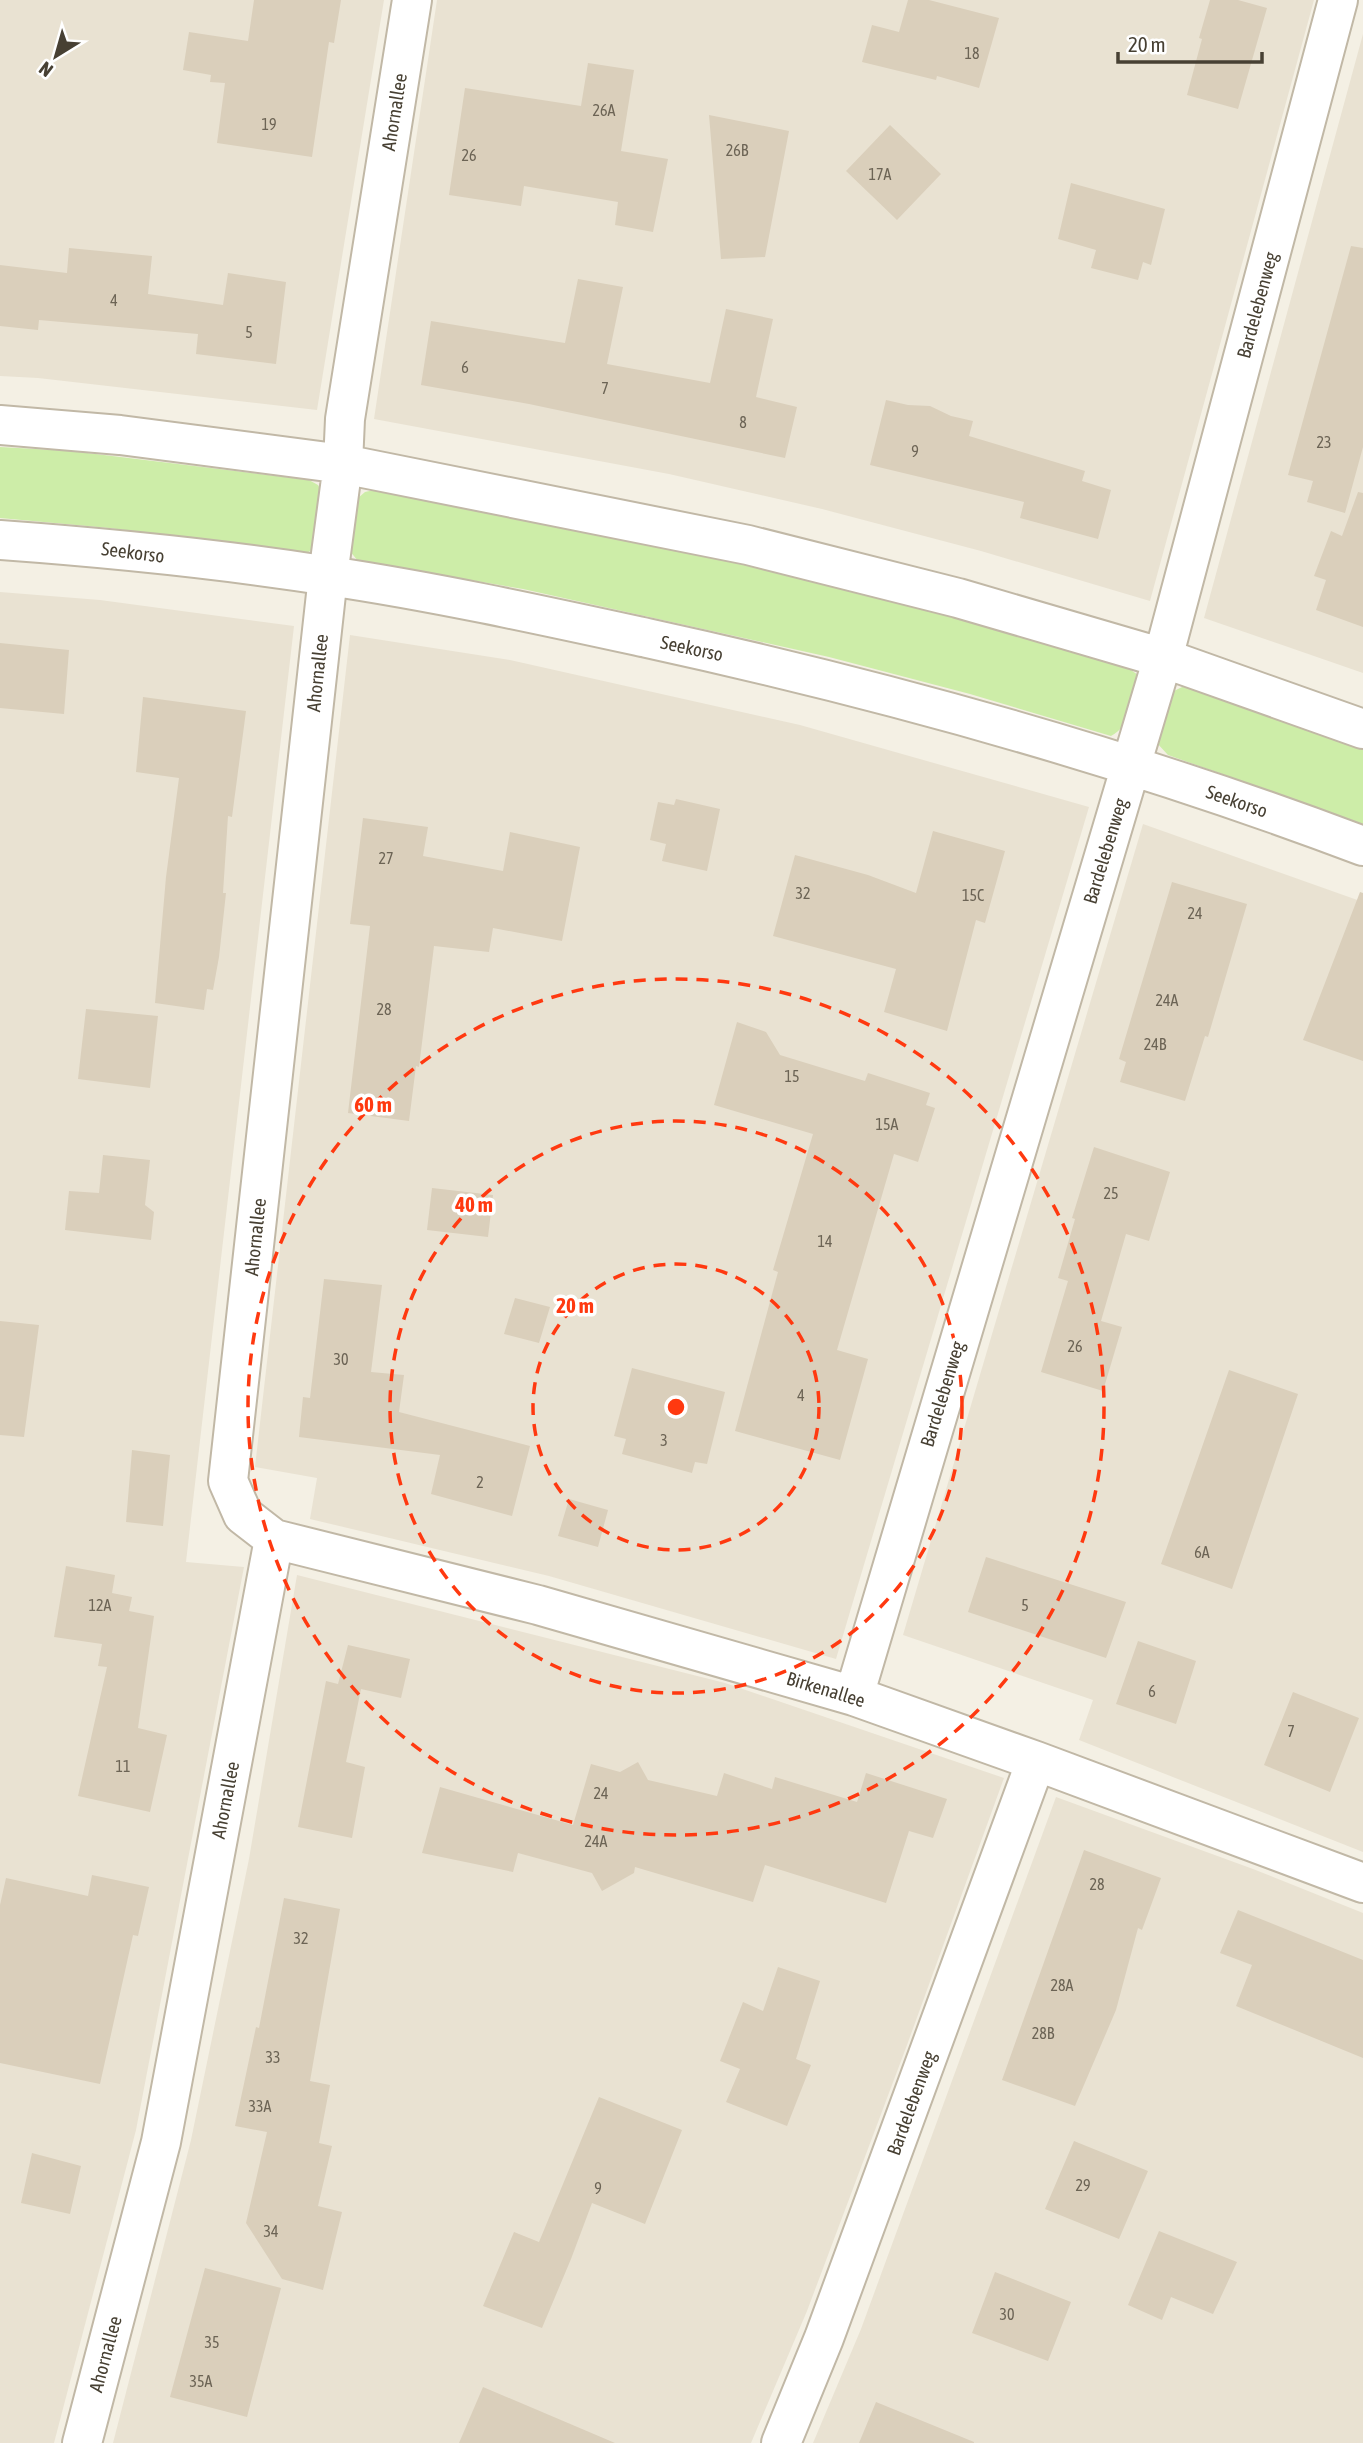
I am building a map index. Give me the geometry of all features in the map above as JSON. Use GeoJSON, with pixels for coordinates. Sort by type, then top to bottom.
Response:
{"type":"FeatureCollection","features":[{"type":"Feature","properties":{"kind":"street","name":"Ahornallee"},"geometry":{"type":"LineString","coordinates":[[82,2443],[161,2142],[274,1539],[243,1515],[228,1481],[328,576],[343,464],[345,419],[412,0]]}},
{"type":"Feature","properties":{"kind":"street","name":"Bardelebenweg"},"geometry":{"type":"LineString","coordinates":[[854,1696],[1163,658],[1338,0]]}},
{"type":"Feature","properties":{"kind":"street"},"geometry":{"type":"LineString","coordinates":[[0,425],[120,435],[343,464],[748,545],[958,598],[1163,658],[1363,729]]}},
{"type":"Feature","properties":{"kind":"street","name":"Seekorso"},"geometry":{"type":"LineString","coordinates":[[0,540],[104,548],[328,576],[495,605],[726,655],[878,692],[1130,765],[1295,820],[1363,846]]}},
{"type":"Feature","properties":{"kind":"street","name":"Birkenallee"},"geometry":{"type":"LineString","coordinates":[[274,1539],[538,1605],[854,1696],[1363,1883]]}},
{"type":"Feature","properties":{"kind":"street","name":"Bardelebenweg"},"geometry":{"type":"LineString","coordinates":[[781,2443],[824,2339],[1036,1761]]}},
{"type":"Feature","properties":{"kind":"shaded area"},"geometry":{"type":"Polygon","coordinates":[[[0,0],[384,0],[317,410],[0,376],[0,0]]]}},
{"type":"Feature","properties":{"kind":"shaded area"},"geometry":{"type":"Polygon","coordinates":[[[437,0],[1314,0],[1150,601],[981,551],[822,509],[669,474],[374,419],[437,0]]]}},
{"type":"Feature","properties":{"kind":"shaded area"},"geometry":{"type":"Polygon","coordinates":[[[1363,34],[1363,673],[1204,618],[1363,34]]]}},
{"type":"Feature","properties":{"kind":"shaded area"},"geometry":{"type":"Polygon","coordinates":[[[0,592],[100,600],[294,626],[186,1562],[244,1567],[136,2130],[54,2443],[0,2443],[0,592]]]}},
{"type":"Feature","properties":{"kind":"shaded area"},"geometry":{"type":"Polygon","coordinates":[[[350,635],[510,660],[800,725],[1089,807],[836,1659],[549,1576],[310,1519],[317,1478],[255,1467],[350,635]]]}},
{"type":"Feature","properties":{"kind":"shaded area"},"geometry":{"type":"Polygon","coordinates":[[[1143,824],[1363,902],[1363,1852],[1079,1740],[1093,1700],[903,1635],[1143,824]]]}},
{"type":"Feature","properties":{"kind":"shaded area"},"geometry":{"type":"Polygon","coordinates":[[[297,1575],[725,1683],[1004,1778],[807,2311],[751,2443],[113,2443],[191,2140],[249,1859],[297,1575]]]}},
{"type":"Feature","properties":{"kind":"shaded area"},"geometry":{"type":"Polygon","coordinates":[[[1056,1797],[1253,1869],[1363,1913],[1363,2443],[813,2443],[861,2329],[1056,1797]]]}},
{"type":"Feature","properties":{"kind":"green space"},"geometry":{"type":"Polygon","coordinates":[[[0,447],[71,451],[309,480],[318,485],[322,492],[316,547],[307,553],[109,528],[0,518],[0,447]]]}},
{"type":"Feature","properties":{"kind":"green space"},"geometry":{"type":"Polygon","coordinates":[[[374,490],[605,533],[914,605],[1124,665],[1138,675],[1132,705],[1122,726],[1111,736],[970,694],[829,657],[523,589],[358,561],[349,550],[358,498],[365,492],[374,490]]]}},
{"type":"Feature","properties":{"kind":"green space"},"geometry":{"type":"Polygon","coordinates":[[[1184,686],[1363,749],[1363,824],[1168,755],[1156,742],[1172,692],[1184,686]]]}},
{"type":"Feature","properties":{"kind":"building"},"geometry":{"type":"Polygon","coordinates":[[[254,0],[341,0],[334,43],[329,42],[312,157],[217,143],[225,83],[210,82],[211,75],[183,70],[189,32],[248,41],[254,0]]]}},
{"type":"Feature","properties":{"kind":"building"},"geometry":{"type":"Polygon","coordinates":[[[908,0],[929,0],[999,18],[979,88],[937,76],[936,80],[862,62],[872,25],[899,32],[908,0]]]}},
{"type":"Feature","properties":{"kind":"building"},"geometry":{"type":"Polygon","coordinates":[[[1210,0],[1238,0],[1267,8],[1238,109],[1187,95],[1210,0]]]}},
{"type":"Feature","properties":{"kind":"building"},"geometry":{"type":"Polygon","coordinates":[[[588,63],[634,70],[621,151],[668,159],[653,232],[615,225],[618,202],[524,186],[521,206],[449,195],[465,88],[581,106],[588,63]]]}},
{"type":"Feature","properties":{"kind":"building"},"geometry":{"type":"Polygon","coordinates":[[[709,115],[789,131],[765,257],[721,259],[709,115]]]}},
{"type":"Feature","properties":{"kind":"building"},"geometry":{"type":"Polygon","coordinates":[[[890,125],[941,174],[897,220],[846,171],[890,125]]]}},
{"type":"Feature","properties":{"kind":"building"},"geometry":{"type":"Polygon","coordinates":[[[1071,183],[1165,209],[1151,265],[1143,262],[1138,280],[1091,268],[1096,250],[1058,239],[1071,183]]]}},
{"type":"Feature","properties":{"kind":"building"},"geometry":{"type":"Polygon","coordinates":[[[1351,246],[1363,248],[1363,447],[1345,513],[1307,502],[1313,481],[1288,475],[1351,246]]]}},
{"type":"Feature","properties":{"kind":"building"},"geometry":{"type":"Polygon","coordinates":[[[69,248],[152,256],[148,294],[223,305],[228,273],[286,282],[276,364],[196,354],[198,334],[39,320],[38,330],[0,326],[0,265],[67,273],[69,248]]]}},
{"type":"Feature","properties":{"kind":"building"},"geometry":{"type":"Polygon","coordinates":[[[578,279],[623,287],[607,364],[710,383],[726,309],[773,319],[756,397],[797,407],[785,458],[529,404],[421,385],[431,321],[565,343],[578,279]]]}},
{"type":"Feature","properties":{"kind":"building"},"geometry":{"type":"Polygon","coordinates":[[[886,400],[930,406],[951,416],[973,421],[969,436],[1085,471],[1082,481],[1111,490],[1098,539],[1020,518],[1024,502],[870,465],[886,400]]]}},
{"type":"Feature","properties":{"kind":"building"},"geometry":{"type":"Polygon","coordinates":[[[1358,492],[1363,493],[1363,627],[1316,610],[1326,580],[1314,576],[1331,531],[1342,536],[1358,492]]]}},
{"type":"Feature","properties":{"kind":"building"},"geometry":{"type":"Polygon","coordinates":[[[0,643],[69,650],[64,714],[0,708],[0,643]]]}},
{"type":"Feature","properties":{"kind":"building"},"geometry":{"type":"Polygon","coordinates":[[[143,697],[246,711],[232,817],[228,816],[223,893],[226,893],[219,957],[213,990],[207,989],[204,1010],[155,1003],[166,877],[179,778],[136,772],[143,697]]]}},
{"type":"Feature","properties":{"kind":"building"},"geometry":{"type":"Polygon","coordinates":[[[676,799],[720,809],[707,871],[662,861],[666,844],[650,840],[658,802],[674,805],[676,799]]]}},
{"type":"Feature","properties":{"kind":"building"},"geometry":{"type":"Polygon","coordinates":[[[363,818],[428,827],[423,856],[503,871],[510,832],[580,847],[562,941],[493,928],[489,952],[434,946],[419,1067],[416,1066],[409,1121],[348,1113],[370,926],[350,924],[363,818]]]}},
{"type":"Feature","properties":{"kind":"building"},"geometry":{"type":"Polygon","coordinates":[[[933,831],[1005,851],[985,923],[976,920],[947,1031],[884,1012],[896,969],[773,936],[795,855],[868,875],[916,893],[933,831]]]}},
{"type":"Feature","properties":{"kind":"building"},"geometry":{"type":"Polygon","coordinates":[[[1172,882],[1247,904],[1208,1037],[1205,1036],[1185,1101],[1120,1082],[1126,1062],[1119,1059],[1172,882]]]}},
{"type":"Feature","properties":{"kind":"building"},"geometry":{"type":"Polygon","coordinates":[[[1360,892],[1363,893],[1363,1061],[1303,1040],[1360,892]]]}},
{"type":"Feature","properties":{"kind":"building"},"geometry":{"type":"Polygon","coordinates":[[[86,1009],[158,1016],[150,1088],[78,1079],[86,1009]]]}},
{"type":"Feature","properties":{"kind":"building"},"geometry":{"type":"Polygon","coordinates":[[[737,1022],[766,1032],[780,1055],[865,1081],[868,1073],[930,1093],[926,1105],[935,1108],[918,1162],[894,1154],[837,1350],[868,1359],[840,1460],[735,1431],[778,1272],[773,1270],[813,1134],[714,1105],[737,1022]]]}},
{"type":"Feature","properties":{"kind":"building"},"geometry":{"type":"Polygon","coordinates":[[[1094,1147],[1170,1172],[1149,1241],[1126,1234],[1101,1321],[1122,1327],[1103,1391],[1041,1372],[1068,1281],[1058,1278],[1075,1219],[1072,1218],[1094,1147]]]}},
{"type":"Feature","properties":{"kind":"building"},"geometry":{"type":"Polygon","coordinates":[[[103,1155],[150,1160],[145,1205],[154,1212],[151,1240],[65,1230],[69,1191],[99,1193],[103,1155]]]}},
{"type":"Feature","properties":{"kind":"building"},"geometry":{"type":"Polygon","coordinates":[[[432,1188],[493,1195],[488,1237],[427,1230],[432,1188]]]}},
{"type":"Feature","properties":{"kind":"building"},"geometry":{"type":"Polygon","coordinates":[[[324,1279],[382,1285],[371,1372],[404,1375],[399,1412],[530,1446],[512,1516],[431,1494],[440,1455],[299,1437],[303,1397],[310,1398],[324,1279]]]}},
{"type":"Feature","properties":{"kind":"building"},"geometry":{"type":"Polygon","coordinates":[[[515,1298],[550,1307],[539,1343],[504,1334],[515,1298]]]}},
{"type":"Feature","properties":{"kind":"building"},"geometry":{"type":"Polygon","coordinates":[[[0,1321],[39,1325],[24,1437],[0,1435],[0,1321]]]}},
{"type":"Feature","properties":{"kind":"building"},"geometry":{"type":"Polygon","coordinates":[[[632,1368],[725,1392],[707,1464],[695,1462],[692,1473],[622,1454],[626,1439],[614,1436],[632,1368]]]}},
{"type":"Feature","properties":{"kind":"building"},"geometry":{"type":"Polygon","coordinates":[[[1229,1370],[1298,1394],[1232,1589],[1161,1564],[1229,1370]]]}},
{"type":"Feature","properties":{"kind":"building"},"geometry":{"type":"Polygon","coordinates":[[[132,1450],[170,1455],[163,1526],[126,1522],[132,1450]]]}},
{"type":"Feature","properties":{"kind":"building"},"geometry":{"type":"Polygon","coordinates":[[[569,1499],[608,1510],[598,1547],[558,1536],[569,1499]]]}},
{"type":"Feature","properties":{"kind":"building"},"geometry":{"type":"Polygon","coordinates":[[[986,1557],[1126,1602],[1106,1658],[968,1612],[986,1557]]]}},
{"type":"Feature","properties":{"kind":"building"},"geometry":{"type":"Polygon","coordinates":[[[66,1566],[115,1575],[112,1593],[132,1597],[129,1611],[154,1616],[138,1728],[167,1735],[150,1812],[78,1796],[107,1667],[98,1666],[102,1644],[54,1637],[66,1566]]]}},
{"type":"Feature","properties":{"kind":"building"},"geometry":{"type":"Polygon","coordinates":[[[1138,1641],[1196,1661],[1176,1724],[1116,1704],[1138,1641]]]}},
{"type":"Feature","properties":{"kind":"building"},"geometry":{"type":"Polygon","coordinates":[[[348,1645],[410,1659],[401,1698],[361,1689],[346,1762],[365,1767],[352,1838],[298,1827],[326,1681],[338,1684],[348,1645]]]}},
{"type":"Feature","properties":{"kind":"building"},"geometry":{"type":"Polygon","coordinates":[[[1293,1692],[1359,1718],[1330,1792],[1264,1765],[1293,1692]]]}},
{"type":"Feature","properties":{"kind":"building"},"geometry":{"type":"Polygon","coordinates":[[[638,1762],[648,1780],[717,1796],[724,1773],[772,1789],[775,1777],[857,1802],[866,1773],[947,1799],[933,1838],[909,1831],[886,1903],[765,1865],[753,1902],[635,1867],[634,1873],[602,1891],[592,1873],[518,1853],[513,1872],[422,1853],[440,1787],[573,1825],[591,1764],[620,1772],[638,1762]]]}},
{"type":"Feature","properties":{"kind":"building"},"geometry":{"type":"Polygon","coordinates":[[[1084,1850],[1161,1878],[1142,1930],[1138,1928],[1116,2010],[1075,2106],[1002,2080],[1084,1850]]]}},
{"type":"Feature","properties":{"kind":"building"},"geometry":{"type":"Polygon","coordinates":[[[92,1875],[149,1887],[138,1936],[133,1935],[100,2084],[0,2063],[0,1905],[6,1878],[88,1896],[92,1875]]]}},
{"type":"Feature","properties":{"kind":"building"},"geometry":{"type":"Polygon","coordinates":[[[284,1898],[340,1909],[310,2081],[330,2085],[319,2143],[332,2146],[318,2206],[342,2212],[323,2290],[282,2279],[246,2223],[267,2132],[235,2126],[256,2027],[259,2028],[284,1898]]]}},
{"type":"Feature","properties":{"kind":"building"},"geometry":{"type":"Polygon","coordinates":[[[1238,1910],[1363,1960],[1363,2058],[1236,2006],[1252,1965],[1220,1953],[1238,1910]]]}},
{"type":"Feature","properties":{"kind":"building"},"geometry":{"type":"Polygon","coordinates":[[[778,1967],[820,1981],[796,2059],[811,2065],[787,2126],[726,2102],[740,2069],[720,2061],[743,2002],[763,2011],[778,1967]]]}},
{"type":"Feature","properties":{"kind":"building"},"geometry":{"type":"Polygon","coordinates":[[[599,2097],[682,2130],[645,2224],[592,2203],[542,2328],[483,2306],[514,2232],[539,2242],[599,2097]]]}},
{"type":"Feature","properties":{"kind":"building"},"geometry":{"type":"Polygon","coordinates":[[[1074,2141],[1148,2171],[1119,2239],[1045,2209],[1074,2141]]]}},
{"type":"Feature","properties":{"kind":"building"},"geometry":{"type":"Polygon","coordinates":[[[32,2153],[81,2166],[70,2214],[21,2203],[32,2153]]]}},
{"type":"Feature","properties":{"kind":"building"},"geometry":{"type":"Polygon","coordinates":[[[1159,2231],[1237,2262],[1213,2314],[1171,2297],[1162,2320],[1128,2305],[1159,2231]]]}},
{"type":"Feature","properties":{"kind":"building"},"geometry":{"type":"Polygon","coordinates":[[[205,2268],[281,2288],[247,2417],[170,2397],[205,2268]]]}},
{"type":"Feature","properties":{"kind":"building"},"geometry":{"type":"Polygon","coordinates":[[[995,2272],[1071,2302],[1048,2361],[972,2333],[995,2272]]]}},
{"type":"Feature","properties":{"kind":"building"},"geometry":{"type":"Polygon","coordinates":[[[483,2387],[615,2443],[459,2443],[483,2387]]]}},
{"type":"Feature","properties":{"kind":"building"},"geometry":{"type":"Polygon","coordinates":[[[876,2402],[974,2442],[974,2443],[859,2443],[876,2402]]]}}]}
